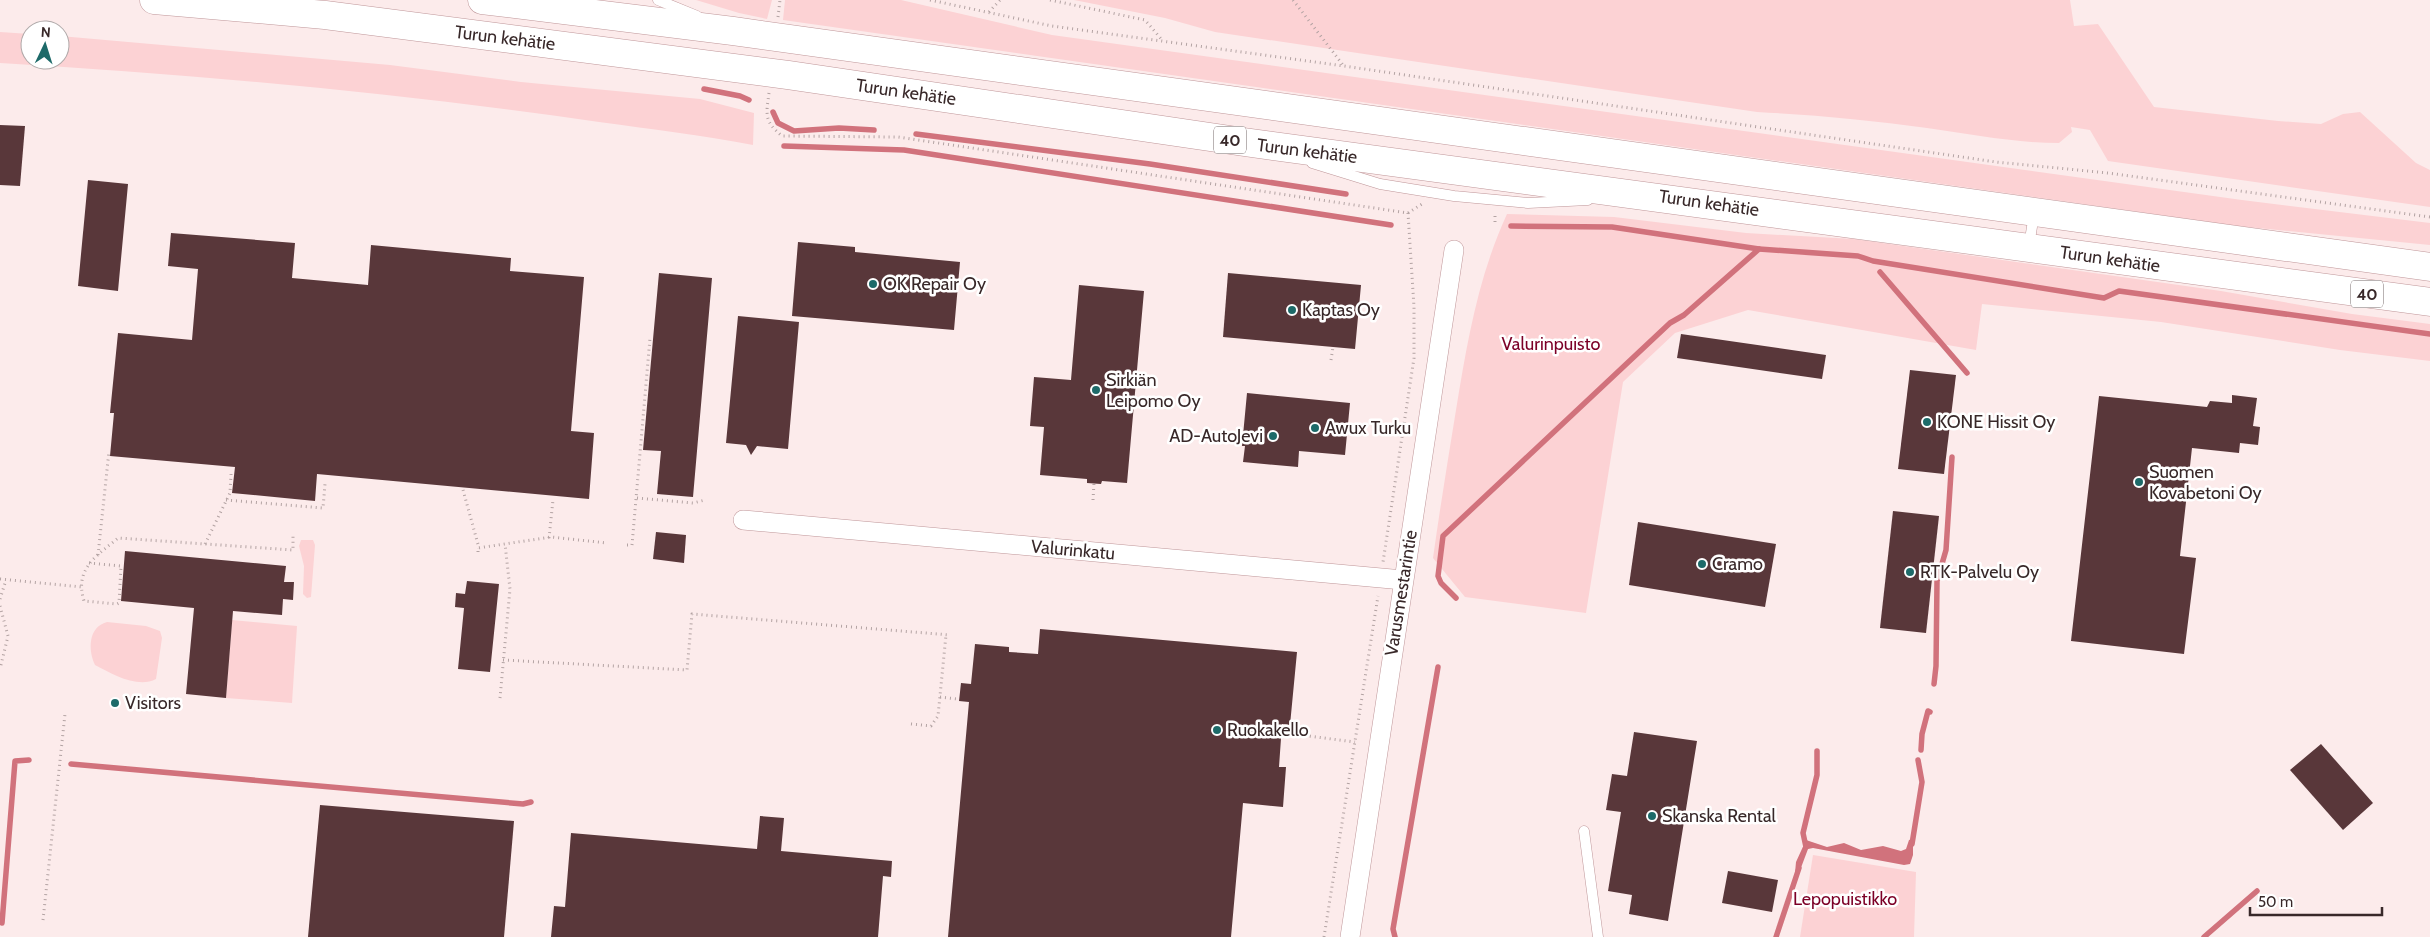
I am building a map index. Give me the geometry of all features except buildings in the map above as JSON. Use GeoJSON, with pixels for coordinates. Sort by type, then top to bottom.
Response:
{"type":"FeatureCollection","features":[{"type":"Feature","properties":{"kind":"highway","name":"Turun kehätie"},"geometry":{"type":"LineString","coordinates":[[154,0],[325,15],[788,75],[1244,142],[2430,302]]}},
{"type":"Feature","properties":{"kind":"highway","name":"Turun kehätie"},"geometry":{"type":"LineString","coordinates":[[482,0],[733,30],[2430,267]]}},
{"type":"Feature","properties":{"kind":"street","name":"Varusmestarintie"},"geometry":{"type":"LineString","coordinates":[[1350,937],[1454,250]]}},
{"type":"Feature","properties":{"kind":"street","name":"Valurinkatu"},"geometry":{"type":"LineString","coordinates":[[743,520],[1403,580]]}},
{"type":"Feature","properties":{"kind":"lane"},"geometry":{"type":"LineString","coordinates":[[658,0],[733,30]]}},
{"type":"Feature","properties":{"kind":"lane"},"geometry":{"type":"LineString","coordinates":[[2029,247],[2034,213]]}},
{"type":"Feature","properties":{"kind":"lane"},"geometry":{"type":"LineString","coordinates":[[1584,831],[1598,937]]}},
{"type":"Feature","properties":{"kind":"path"},"geometry":{"type":"LineString","coordinates":[[778,20],[780,0]]}},
{"type":"Feature","properties":{"kind":"path"},"geometry":{"type":"LineString","coordinates":[[930,0],[1052,26],[1344,66],[1996,162],[2108,173],[2430,218]]}},
{"type":"Feature","properties":{"kind":"path"},"geometry":{"type":"LineString","coordinates":[[988,12],[1000,0]]}},
{"type":"Feature","properties":{"kind":"path"},"geometry":{"type":"LineString","coordinates":[[1050,0],[1145,20],[1164,41]]}},
{"type":"Feature","properties":{"kind":"path"},"geometry":{"type":"LineString","coordinates":[[1293,0],[1344,66]]}},
{"type":"Feature","properties":{"kind":"path"},"geometry":{"type":"LineString","coordinates":[[770,90],[766,117],[772,128],[782,136],[898,137],[1408,213],[1422,204]]}},
{"type":"Feature","properties":{"kind":"path"},"geometry":{"type":"LineString","coordinates":[[1324,937],[1414,358],[1414,307],[1408,213]]}},
{"type":"Feature","properties":{"kind":"path"},"geometry":{"type":"LineString","coordinates":[[1495,216],[1495,223]]}},
{"type":"Feature","properties":{"kind":"path"},"geometry":{"type":"LineString","coordinates":[[627,545],[632,545],[650,338]]}},
{"type":"Feature","properties":{"kind":"path"},"geometry":{"type":"LineString","coordinates":[[1331,360],[1333,347]]}},
{"type":"Feature","properties":{"kind":"path"},"geometry":{"type":"LineString","coordinates":[[98,555],[108,451]]}},
{"type":"Feature","properties":{"kind":"path"},"geometry":{"type":"LineString","coordinates":[[204,544],[230,492],[231,474]]}},
{"type":"Feature","properties":{"kind":"path"},"geometry":{"type":"LineString","coordinates":[[1093,500],[1094,483]]}},
{"type":"Feature","properties":{"kind":"path"},"geometry":{"type":"LineString","coordinates":[[226,500],[323,508],[325,484]]}},
{"type":"Feature","properties":{"kind":"path"},"geometry":{"type":"LineString","coordinates":[[463,490],[478,550],[549,538],[607,543]]}},
{"type":"Feature","properties":{"kind":"path"},"geometry":{"type":"LineString","coordinates":[[636,498],[693,503],[706,500]]}},
{"type":"Feature","properties":{"kind":"path"},"geometry":{"type":"LineString","coordinates":[[549,538],[553,500]]}},
{"type":"Feature","properties":{"kind":"path"},"geometry":{"type":"LineString","coordinates":[[89,562],[122,566],[119,603],[88,602],[84,600],[82,587],[85,569],[89,562],[118,538],[293,550],[293,536]]}},
{"type":"Feature","properties":{"kind":"path"},"geometry":{"type":"LineString","coordinates":[[500,698],[511,583],[505,544]]}},
{"type":"Feature","properties":{"kind":"path"},"geometry":{"type":"LineString","coordinates":[[0,579],[82,587]]}},
{"type":"Feature","properties":{"kind":"path"},"geometry":{"type":"LineString","coordinates":[[0,599],[6,580]]}},
{"type":"Feature","properties":{"kind":"path"},"geometry":{"type":"LineString","coordinates":[[0,606],[8,636],[0,669]]}},
{"type":"Feature","properties":{"kind":"path"},"geometry":{"type":"LineString","coordinates":[[503,660],[687,670],[692,614],[948,635],[938,716],[930,726],[911,724]]}},
{"type":"Feature","properties":{"kind":"path"},"geometry":{"type":"LineString","coordinates":[[940,697],[957,699]]}},
{"type":"Feature","properties":{"kind":"path"},"geometry":{"type":"LineString","coordinates":[[43,920],[65,714]]}},
{"type":"Feature","properties":{"kind":"path"},"geometry":{"type":"LineString","coordinates":[[1285,732],[1355,742]]}},
{"type":"Feature","properties":{"kind":"green space"},"geometry":{"type":"Polygon","coordinates":[[[696,0],[772,0],[767,19],[696,0]]]}},
{"type":"Feature","properties":{"kind":"green space"},"geometry":{"type":"Polygon","coordinates":[[[785,0],[901,0],[1052,35],[2242,200],[2430,223],[2430,245],[2238,226],[783,20],[785,0]]]}},
{"type":"Feature","properties":{"kind":"green space"},"geometry":{"type":"Polygon","coordinates":[[[1074,0],[2070,0],[2074,26],[2098,24],[2154,107],[2321,124],[2343,114],[2360,112],[2416,163],[2430,170],[2430,207],[2108,161],[2090,130],[2071,127],[2072,132],[2059,143],[2042,143],[1864,120],[1757,112],[1215,32],[1165,18],[1074,0]]]}},
{"type":"Feature","properties":{"kind":"green space"},"geometry":{"type":"Polygon","coordinates":[[[0,32],[20,33],[20,64],[0,63],[0,32]]]}},
{"type":"Feature","properties":{"kind":"green space"},"geometry":{"type":"Polygon","coordinates":[[[70,37],[390,65],[521,82],[700,99],[754,113],[753,145],[695,135],[450,102],[150,73],[70,68],[70,37]]]}},
{"type":"Feature","properties":{"kind":"green space","name":"Valurinpuisto"},"geometry":{"type":"Polygon","coordinates":[[[1507,214],[1614,217],[1746,233],[1854,239],[2221,291],[2352,314],[2430,324],[2430,361],[2340,350],[2161,322],[1982,304],[1976,350],[1748,310],[1675,333],[1623,382],[1586,613],[1465,597],[1433,558],[1469,335],[1488,262],[1507,214]]]}},
{"type":"Feature","properties":{"kind":"green space"},"geometry":{"type":"Polygon","coordinates":[[[301,540],[313,540],[315,545],[311,597],[307,598],[303,594],[304,566],[299,546],[301,540]]]}},
{"type":"Feature","properties":{"kind":"green space"},"geometry":{"type":"Polygon","coordinates":[[[232,620],[297,626],[292,703],[226,698],[232,620]]]}},
{"type":"Feature","properties":{"kind":"green space"},"geometry":{"type":"Polygon","coordinates":[[[107,622],[146,626],[160,631],[162,638],[156,679],[149,682],[133,681],[117,676],[95,665],[91,653],[91,640],[96,629],[107,622]]]}},
{"type":"Feature","properties":{"kind":"green space","name":"Lepopuistikko"},"geometry":{"type":"Polygon","coordinates":[[[1813,855],[1916,872],[1914,937],[1800,937],[1813,855]]]}},
{"type":"Feature","properties":{"kind":"shaded area"},"geometry":{"type":"Polygon","coordinates":[[[1913,839],[1913,855],[1910,864],[1904,865],[1813,848],[1808,849],[1799,873],[1795,873],[1796,862],[1806,840],[1827,847],[1844,843],[1861,850],[1883,846],[1901,851],[1906,849],[1909,840],[1913,839]]]}},
{"type":"Feature","properties":{"kind":"waterway"},"geometry":{"type":"LineString","coordinates":[[704,89],[740,96],[749,100]]}},
{"type":"Feature","properties":{"kind":"waterway"},"geometry":{"type":"LineString","coordinates":[[773,112],[778,123],[794,131],[839,128],[874,130]]}},
{"type":"Feature","properties":{"kind":"waterway"},"geometry":{"type":"LineString","coordinates":[[916,134],[1150,164],[1346,194]]}},
{"type":"Feature","properties":{"kind":"waterway"},"geometry":{"type":"LineString","coordinates":[[784,146],[904,150],[1391,225]]}},
{"type":"Feature","properties":{"kind":"waterway"},"geometry":{"type":"LineString","coordinates":[[1456,598],[1441,583],[1438,576],[1443,536],[1670,323],[1684,315],[1759,249],[1612,227],[1511,226]]}},
{"type":"Feature","properties":{"kind":"waterway"},"geometry":{"type":"LineString","coordinates":[[1759,249],[1858,256],[1873,261],[2104,298],[2119,291],[2430,334]]}},
{"type":"Feature","properties":{"kind":"waterway"},"geometry":{"type":"LineString","coordinates":[[1880,272],[1967,373]]}},
{"type":"Feature","properties":{"kind":"waterway"},"geometry":{"type":"LineString","coordinates":[[1934,684],[1937,581],[1946,550],[1952,457]]}},
{"type":"Feature","properties":{"kind":"waterway"},"geometry":{"type":"LineString","coordinates":[[1395,937],[1393,929],[1438,667]]}},
{"type":"Feature","properties":{"kind":"waterway"},"geometry":{"type":"LineString","coordinates":[[1921,750],[1922,734],[1928,711],[1930,712]]}},
{"type":"Feature","properties":{"kind":"waterway"},"geometry":{"type":"LineString","coordinates":[[1806,847],[1803,833],[1817,775],[1817,751]]}},
{"type":"Feature","properties":{"kind":"waterway"},"geometry":{"type":"LineString","coordinates":[[2,923],[15,761],[29,760]]}},
{"type":"Feature","properties":{"kind":"waterway"},"geometry":{"type":"LineString","coordinates":[[1912,844],[1922,782],[1918,760]]}},
{"type":"Feature","properties":{"kind":"waterway"},"geometry":{"type":"LineString","coordinates":[[71,764],[523,804],[531,802]]}},
{"type":"Feature","properties":{"kind":"waterway"},"geometry":{"type":"LineString","coordinates":[[1776,937],[1799,868]]}},
{"type":"Feature","properties":{"kind":"waterway"},"geometry":{"type":"LineString","coordinates":[[2204,937],[2257,891]]}},
{"type":"Feature","properties":{"kind":"place","name":"OK Repair Oy"},"geometry":{"type":"Point","coordinates":[873,284]}},
{"type":"Feature","properties":{"kind":"place","name":"Kaptas Oy"},"geometry":{"type":"Point","coordinates":[1292,310]}},
{"type":"Feature","properties":{"kind":"place","name":"Sirkiän Leipomo Oy"},"geometry":{"type":"Point","coordinates":[1096,390]}},
{"type":"Feature","properties":{"kind":"place","name":"KONE Hissit Oy"},"geometry":{"type":"Point","coordinates":[1927,422]}},
{"type":"Feature","properties":{"kind":"place","name":"Awux Turku"},"geometry":{"type":"Point","coordinates":[1315,428]}},
{"type":"Feature","properties":{"kind":"place","name":"AD-AutoJevi"},"geometry":{"type":"Point","coordinates":[1273,436]}},
{"type":"Feature","properties":{"kind":"place","name":"Suomen Kovabetoni Oy"},"geometry":{"type":"Point","coordinates":[2139,482]}},
{"type":"Feature","properties":{"kind":"place","name":"Cramo"},"geometry":{"type":"Point","coordinates":[1702,564]}},
{"type":"Feature","properties":{"kind":"place","name":"RTK-Palvelu Oy"},"geometry":{"type":"Point","coordinates":[1910,572]}},
{"type":"Feature","properties":{"kind":"place","name":"Visitors"},"geometry":{"type":"Point","coordinates":[115,703]}},
{"type":"Feature","properties":{"kind":"place","name":"Ruokakello"},"geometry":{"type":"Point","coordinates":[1217,730]}},
{"type":"Feature","properties":{"kind":"place","name":"Skanska Rental"},"geometry":{"type":"Point","coordinates":[1652,816]}}]}
